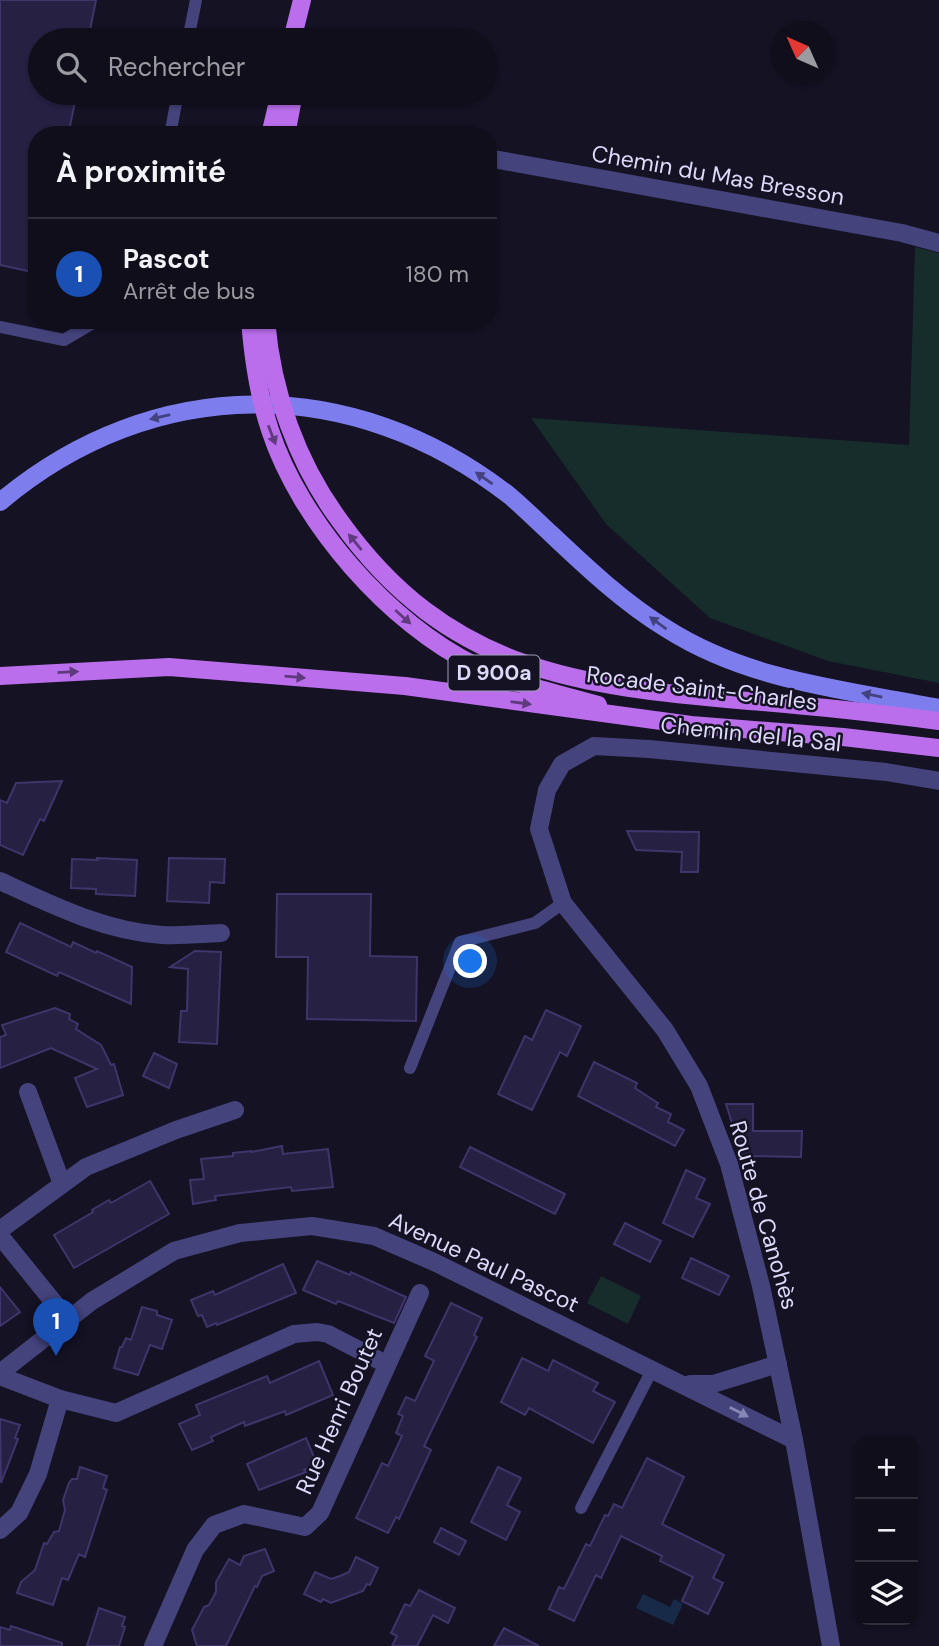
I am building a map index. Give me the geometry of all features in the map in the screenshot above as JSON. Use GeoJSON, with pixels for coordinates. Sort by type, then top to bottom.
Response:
{"type":"FeatureCollection","features":[{"type":"Feature","properties":{"kind":"main road"},"geometry":{"type":"LineString","coordinates":[[295,28],[302,0]]}},
{"type":"Feature","properties":{"kind":"main road"},"geometry":{"type":"LineString","coordinates":[[304,28],[309,0]]}},
{"type":"Feature","properties":{"kind":"main road"},"geometry":{"type":"LineString","coordinates":[[272,126],[277,105]]}},
{"type":"Feature","properties":{"kind":"main road"},"geometry":{"type":"LineString","coordinates":[[288,126],[291,105]]}},
{"type":"Feature","properties":{"kind":"main road","name":"Rocade Saint-Charles"},"geometry":{"type":"LineString","coordinates":[[251,329],[254,371],[270,431],[302,498],[327,536],[360,576],[409,624],[475,666],[522,684],[600,705],[834,728],[939,746]]}},
{"type":"Feature","properties":{"kind":"main road","name":"Rocade Saint-Charles"},"geometry":{"type":"LineString","coordinates":[[267,329],[275,385],[290,429],[315,484],[354,542],[387,578],[418,606],[449,628],[516,662],[603,684],[647,691],[824,707],[939,721]]}},
{"type":"Feature","properties":{"kind":"main road"},"geometry":{"type":"LineString","coordinates":[[0,502],[23,482],[85,444],[155,416],[227,405],[269,403],[366,419],[429,444],[511,496],[582,563],[628,601],[666,629],[705,650],[760,673],[939,708]]}},
{"type":"Feature","properties":{"kind":"main road"},"geometry":{"type":"LineString","coordinates":[[0,676],[183,668],[405,686],[691,725],[939,746]]}},
{"type":"Feature","properties":{"kind":"street","name":"Chemin du Mas Bresson"},"geometry":{"type":"LineString","coordinates":[[497,160],[902,233],[939,243]]}},
{"type":"Feature","properties":{"kind":"street","name":"Chemin del la Sal"},"geometry":{"type":"LineString","coordinates":[[562,764],[594,746],[886,772],[939,781]]}},
{"type":"Feature","properties":{"kind":"street","name":"Route de Canohès"},"geometry":{"type":"LineString","coordinates":[[562,764],[547,790],[540,829],[562,903],[665,1030],[699,1086],[729,1164],[778,1364],[831,1646]]}},
{"type":"Feature","properties":{"kind":"street"},"geometry":{"type":"LineString","coordinates":[[0,881],[69,914],[133,931],[164,935],[221,933]]}},
{"type":"Feature","properties":{"kind":"street"},"geometry":{"type":"LineString","coordinates":[[28,1092],[62,1184]]}},
{"type":"Feature","properties":{"kind":"street"},"geometry":{"type":"LineString","coordinates":[[0,1230],[86,1167],[176,1130],[235,1110]]}},
{"type":"Feature","properties":{"kind":"street","name":"Avenue Paul Pascot"},"geometry":{"type":"LineString","coordinates":[[0,1374],[92,1301],[174,1251],[240,1233],[312,1226],[374,1236],[433,1262],[794,1440]]}},
{"type":"Feature","properties":{"kind":"street"},"geometry":{"type":"LineString","coordinates":[[0,1236],[70,1319]]}},
{"type":"Feature","properties":{"kind":"street","name":"Rue Henri Boutet"},"geometry":{"type":"LineString","coordinates":[[153,1646],[195,1550],[214,1525],[244,1514],[305,1527],[320,1513],[420,1293]]}},
{"type":"Feature","properties":{"kind":"street"},"geometry":{"type":"LineString","coordinates":[[0,1374],[60,1399],[116,1413],[294,1334],[317,1332],[328,1335],[386,1364]]}},
{"type":"Feature","properties":{"kind":"street","name":"Avenue Paul Pascot"},"geometry":{"type":"LineString","coordinates":[[683,1384],[713,1384],[778,1364]]}},
{"type":"Feature","properties":{"kind":"street"},"geometry":{"type":"LineString","coordinates":[[0,1530],[19,1513],[38,1474],[60,1399]]}},
{"type":"Feature","properties":{"kind":"lane"},"geometry":{"type":"LineString","coordinates":[[190,28],[196,0]]}},
{"type":"Feature","properties":{"kind":"lane"},"geometry":{"type":"LineString","coordinates":[[172,126],[176,105]]}},
{"type":"Feature","properties":{"kind":"lane"},"geometry":{"type":"LineString","coordinates":[[0,327],[64,340],[83,329]]}},
{"type":"Feature","properties":{"kind":"lane"},"geometry":{"type":"LineString","coordinates":[[410,1068],[460,942],[536,923],[562,903]]}},
{"type":"Feature","properties":{"kind":"lane"},"geometry":{"type":"LineString","coordinates":[[581,1508],[652,1370]]}},
{"type":"Feature","properties":{"kind":"green space"},"geometry":{"type":"Polygon","coordinates":[[[915,247],[939,253],[939,683],[828,661],[710,618],[606,524],[531,418],[909,445],[915,247]]]}},
{"type":"Feature","properties":{"kind":"green space"},"geometry":{"type":"Polygon","coordinates":[[[601,1276],[641,1296],[628,1324],[587,1303],[601,1276]]]}},
{"type":"Feature","properties":{"kind":"water"},"geometry":{"type":"Polygon","coordinates":[[[643,1594],[670,1607],[674,1599],[683,1604],[673,1625],[636,1608],[643,1594]]]}},
{"type":"Feature","properties":{"kind":"building"},"geometry":{"type":"Polygon","coordinates":[[[0,0],[96,0],[90,28],[28,28],[28,105],[74,105],[70,126],[28,126],[28,271],[0,265],[0,0]]]}},
{"type":"Feature","properties":{"kind":"building"},"geometry":{"type":"Polygon","coordinates":[[[62,781],[44,821],[40,819],[23,855],[0,845],[0,800],[7,803],[16,783],[62,781]]]}},
{"type":"Feature","properties":{"kind":"building"},"geometry":{"type":"Polygon","coordinates":[[[627,831],[699,832],[698,872],[681,872],[682,852],[636,850],[627,831]]]}},
{"type":"Feature","properties":{"kind":"building"},"geometry":{"type":"Polygon","coordinates":[[[97,858],[137,860],[135,896],[96,894],[96,889],[71,888],[72,859],[98,860],[97,858]]]}},
{"type":"Feature","properties":{"kind":"building"},"geometry":{"type":"Polygon","coordinates":[[[169,858],[225,859],[224,883],[210,882],[209,903],[167,901],[169,858]]]}},
{"type":"Feature","properties":{"kind":"building"},"geometry":{"type":"Polygon","coordinates":[[[277,894],[371,894],[370,956],[417,957],[416,1021],[307,1019],[308,957],[276,957],[277,894]]]}},
{"type":"Feature","properties":{"kind":"building"},"geometry":{"type":"Polygon","coordinates":[[[20,923],[71,947],[73,942],[132,967],[131,1004],[59,972],[57,976],[6,952],[20,923]]]}},
{"type":"Feature","properties":{"kind":"building"},"geometry":{"type":"Polygon","coordinates":[[[195,951],[221,952],[217,1044],[179,1042],[181,1011],[187,1011],[188,969],[170,967],[195,951]]]}},
{"type":"Feature","properties":{"kind":"building"},"geometry":{"type":"Polygon","coordinates":[[[55,1008],[70,1014],[69,1019],[78,1024],[76,1029],[101,1045],[111,1065],[114,1064],[123,1095],[87,1107],[75,1078],[97,1069],[51,1048],[0,1068],[0,1037],[6,1035],[2,1025],[55,1008]]]}},
{"type":"Feature","properties":{"kind":"building"},"geometry":{"type":"Polygon","coordinates":[[[546,1010],[581,1026],[567,1056],[560,1052],[532,1110],[498,1094],[525,1036],[532,1040],[546,1010]]]}},
{"type":"Feature","properties":{"kind":"building"},"geometry":{"type":"Polygon","coordinates":[[[154,1053],[177,1064],[169,1088],[143,1076],[154,1053]]]}},
{"type":"Feature","properties":{"kind":"building"},"geometry":{"type":"Polygon","coordinates":[[[594,1062],[637,1083],[635,1088],[658,1103],[656,1107],[671,1114],[668,1122],[684,1130],[675,1146],[578,1096],[594,1062]]]}},
{"type":"Feature","properties":{"kind":"building"},"geometry":{"type":"Polygon","coordinates":[[[726,1104],[753,1104],[753,1131],[802,1131],[801,1157],[752,1156],[752,1176],[749,1177],[726,1104]]]}},
{"type":"Feature","properties":{"kind":"building"},"geometry":{"type":"Polygon","coordinates":[[[282,1146],[283,1154],[328,1149],[333,1187],[292,1191],[291,1187],[215,1196],[216,1200],[193,1204],[190,1180],[204,1179],[201,1159],[233,1156],[233,1153],[282,1146]]]}},
{"type":"Feature","properties":{"kind":"building"},"geometry":{"type":"Polygon","coordinates":[[[470,1147],[565,1194],[555,1214],[460,1167],[470,1147]]]}},
{"type":"Feature","properties":{"kind":"building"},"geometry":{"type":"Polygon","coordinates":[[[686,1170],[705,1179],[696,1198],[710,1204],[693,1237],[663,1223],[686,1170]]]}},
{"type":"Feature","properties":{"kind":"building"},"geometry":{"type":"Polygon","coordinates":[[[150,1181],[169,1214],[74,1268],[54,1235],[109,1200],[111,1203],[150,1181]]]}},
{"type":"Feature","properties":{"kind":"building"},"geometry":{"type":"Polygon","coordinates":[[[625,1223],[661,1241],[650,1262],[614,1244],[625,1223]]]}},
{"type":"Feature","properties":{"kind":"building"},"geometry":{"type":"Polygon","coordinates":[[[691,1258],[729,1276],[719,1295],[682,1278],[691,1258]]]}},
{"type":"Feature","properties":{"kind":"building"},"geometry":{"type":"Polygon","coordinates":[[[317,1261],[350,1275],[351,1272],[406,1297],[394,1323],[303,1290],[317,1261]]]}},
{"type":"Feature","properties":{"kind":"building"},"geometry":{"type":"Polygon","coordinates":[[[283,1264],[296,1293],[217,1325],[216,1323],[207,1327],[202,1315],[198,1316],[191,1300],[213,1291],[215,1295],[283,1264]]]}},
{"type":"Feature","properties":{"kind":"building"},"geometry":{"type":"Polygon","coordinates":[[[0,1287],[20,1312],[0,1326],[0,1287]]]}},
{"type":"Feature","properties":{"kind":"building"},"geometry":{"type":"Polygon","coordinates":[[[451,1303],[482,1318],[474,1335],[477,1337],[424,1446],[431,1450],[399,1519],[396,1517],[388,1533],[356,1518],[382,1463],[388,1466],[402,1436],[396,1433],[403,1416],[398,1414],[406,1397],[415,1401],[434,1361],[425,1356],[451,1303]]]}},
{"type":"Feature","properties":{"kind":"building"},"geometry":{"type":"Polygon","coordinates":[[[142,1307],[157,1311],[157,1315],[172,1320],[162,1349],[150,1345],[138,1375],[114,1368],[120,1347],[126,1338],[131,1340],[142,1307]]]}},
{"type":"Feature","properties":{"kind":"building"},"geometry":{"type":"Polygon","coordinates":[[[522,1358],[548,1371],[553,1360],[598,1383],[593,1391],[615,1402],[593,1443],[529,1408],[525,1415],[501,1402],[522,1358]]]}},
{"type":"Feature","properties":{"kind":"building"},"geometry":{"type":"Polygon","coordinates":[[[319,1361],[333,1395],[286,1415],[285,1411],[245,1426],[244,1422],[211,1437],[213,1441],[192,1450],[179,1424],[200,1415],[196,1405],[267,1376],[270,1383],[319,1361]]]}},
{"type":"Feature","properties":{"kind":"building"},"geometry":{"type":"Polygon","coordinates":[[[0,1419],[20,1425],[15,1438],[18,1439],[1,1483],[0,1419]]]}},
{"type":"Feature","properties":{"kind":"building"},"geometry":{"type":"Polygon","coordinates":[[[306,1438],[317,1464],[304,1470],[306,1472],[259,1490],[247,1464],[306,1438]]]}},
{"type":"Feature","properties":{"kind":"building"},"geometry":{"type":"Polygon","coordinates":[[[647,1458],[684,1477],[662,1524],[724,1555],[713,1578],[723,1583],[708,1614],[682,1601],[693,1577],[660,1561],[662,1556],[621,1536],[601,1578],[596,1575],[574,1621],[549,1609],[559,1587],[564,1589],[586,1544],[590,1546],[605,1515],[608,1516],[614,1504],[622,1508],[647,1458]]]}},
{"type":"Feature","properties":{"kind":"building"},"geometry":{"type":"Polygon","coordinates":[[[80,1467],[107,1476],[103,1488],[107,1490],[85,1557],[79,1554],[68,1580],[62,1578],[53,1605],[17,1593],[21,1582],[35,1570],[44,1543],[47,1544],[54,1532],[59,1531],[65,1510],[63,1500],[69,1483],[72,1479],[77,1479],[80,1467]]]}},
{"type":"Feature","properties":{"kind":"building"},"geometry":{"type":"Polygon","coordinates":[[[498,1467],[521,1478],[507,1505],[520,1512],[506,1540],[471,1522],[498,1467]]]}},
{"type":"Feature","properties":{"kind":"building"},"geometry":{"type":"Polygon","coordinates":[[[441,1528],[466,1541],[459,1555],[434,1542],[441,1528]]]}},
{"type":"Feature","properties":{"kind":"building"},"geometry":{"type":"Polygon","coordinates":[[[265,1549],[274,1571],[262,1576],[257,1587],[255,1586],[226,1646],[197,1646],[192,1630],[204,1607],[209,1605],[216,1592],[216,1582],[229,1559],[240,1565],[244,1556],[265,1549]]]}},
{"type":"Feature","properties":{"kind":"building"},"geometry":{"type":"Polygon","coordinates":[[[356,1557],[378,1568],[370,1585],[367,1584],[363,1591],[331,1603],[323,1599],[321,1602],[304,1594],[315,1572],[331,1579],[340,1576],[349,1572],[356,1557]]]}},
{"type":"Feature","properties":{"kind":"building"},"geometry":{"type":"Polygon","coordinates":[[[419,1590],[455,1608],[448,1623],[433,1615],[417,1646],[392,1646],[397,1636],[391,1633],[405,1604],[410,1606],[419,1590]]]}},
{"type":"Feature","properties":{"kind":"building"},"geometry":{"type":"Polygon","coordinates":[[[99,1608],[125,1617],[119,1646],[87,1646],[99,1608]]]}},
{"type":"Feature","properties":{"kind":"building"},"geometry":{"type":"Polygon","coordinates":[[[11,1626],[62,1643],[62,1646],[0,1646],[0,1627],[10,1630],[11,1626]]]}},
{"type":"Feature","properties":{"kind":"building"},"geometry":{"type":"Polygon","coordinates":[[[504,1628],[539,1646],[494,1646],[504,1628]]]}},
{"type":"Feature","properties":{"kind":"place","name":"Pascot"},"geometry":{"type":"Point","coordinates":[56,1356]}}]}
